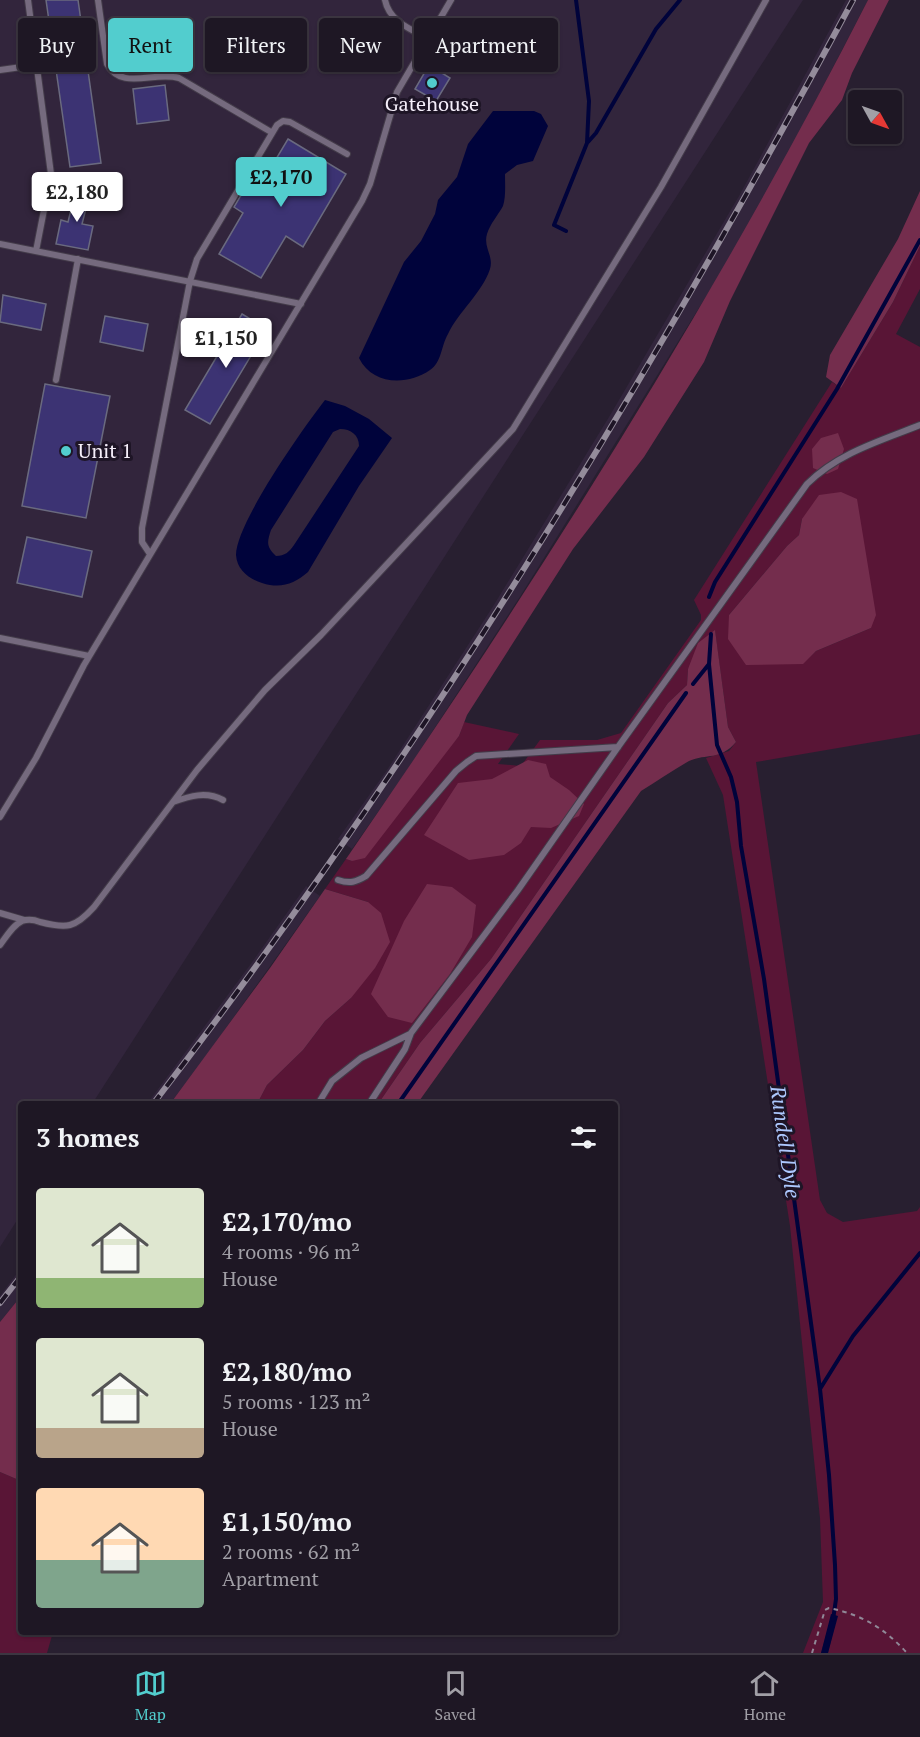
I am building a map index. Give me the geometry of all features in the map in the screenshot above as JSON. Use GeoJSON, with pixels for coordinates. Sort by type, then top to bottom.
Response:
{"type":"FeatureCollection","features":[{"type":"Feature","properties":{"kind":"lane"},"geometry":{"type":"LineString","coordinates":[[28,0],[30,18]]}},
{"type":"Feature","properties":{"kind":"lane"},"geometry":{"type":"LineString","coordinates":[[98,0],[107,64],[112,72],[129,79],[162,75],[179,78],[271,132]]}},
{"type":"Feature","properties":{"kind":"lane"},"geometry":{"type":"LineString","coordinates":[[385,0],[391,16],[414,30]]}},
{"type":"Feature","properties":{"kind":"lane"},"geometry":{"type":"LineString","coordinates":[[439,18],[450,0]]}},
{"type":"Feature","properties":{"kind":"lane"},"geometry":{"type":"LineString","coordinates":[[0,913],[24,920],[66,927],[84,918],[94,908],[219,742],[265,690],[321,635],[513,429],[661,187],[766,0]]}},
{"type":"Feature","properties":{"kind":"lane"},"geometry":{"type":"LineString","coordinates":[[0,817],[36,758],[89,656],[367,192],[397,92],[414,61]]}},
{"type":"Feature","properties":{"kind":"lane"},"geometry":{"type":"LineString","coordinates":[[0,69],[18,67]]}},
{"type":"Feature","properties":{"kind":"lane"},"geometry":{"type":"LineString","coordinates":[[36,251],[51,174],[37,72]]}},
{"type":"Feature","properties":{"kind":"lane"},"geometry":{"type":"LineString","coordinates":[[150,554],[142,542],[142,528],[190,281],[197,259],[277,125],[283,121],[290,122],[347,154]]}},
{"type":"Feature","properties":{"kind":"lane"},"geometry":{"type":"LineString","coordinates":[[0,244],[301,304]]}},
{"type":"Feature","properties":{"kind":"lane"},"geometry":{"type":"LineString","coordinates":[[56,380],[78,259]]}},
{"type":"Feature","properties":{"kind":"lane"},"geometry":{"type":"LineString","coordinates":[[371,1101],[405,1049],[411,1034],[518,891],[618,747],[807,484],[820,471],[849,453],[920,425]]}},
{"type":"Feature","properties":{"kind":"lane"},"geometry":{"type":"LineString","coordinates":[[0,638],[89,656]]}},
{"type":"Feature","properties":{"kind":"lane"},"geometry":{"type":"LineString","coordinates":[[338,880],[346,883],[356,882],[366,876],[456,771],[476,756],[618,747]]}},
{"type":"Feature","properties":{"kind":"lane"},"geometry":{"type":"LineString","coordinates":[[173,802],[202,794],[213,795],[223,800]]}},
{"type":"Feature","properties":{"kind":"lane"},"geometry":{"type":"LineString","coordinates":[[0,945],[12,929],[24,920]]}},
{"type":"Feature","properties":{"kind":"lane"},"geometry":{"type":"LineString","coordinates":[[320,1101],[332,1081],[361,1058],[411,1034]]}},
{"type":"Feature","properties":{"kind":"path"},"geometry":{"type":"LineString","coordinates":[[812,1653],[825,1610],[830,1608],[861,1617],[880,1627],[907,1653]]}},
{"type":"Feature","properties":{"kind":"shaded area"},"geometry":{"type":"Polygon","coordinates":[[[0,0],[803,0],[94,1101],[18,1101],[18,1219],[0,1247],[0,0]]]}},
{"type":"Feature","properties":{"kind":"shaded area"},"geometry":{"type":"Polygon","coordinates":[[[846,0],[868,0],[733,253],[521,595],[406,772],[352,849],[338,839],[387,770],[492,608],[609,417],[739,196],[846,0]]]}},
{"type":"Feature","properties":{"kind":"shaded area"},"geometry":{"type":"Polygon","coordinates":[[[868,0],[889,0],[852,73],[842,100],[809,143],[730,301],[704,362],[644,457],[573,549],[467,715],[459,736],[365,858],[352,861],[346,859],[555,545],[621,438],[749,222],[868,0]]]}},
{"type":"Feature","properties":{"kind":"shaded area"},"geometry":{"type":"Polygon","coordinates":[[[493,111],[534,111],[541,114],[548,126],[533,161],[517,165],[505,174],[503,206],[490,227],[486,239],[490,269],[476,294],[453,326],[434,367],[411,379],[381,378],[372,374],[359,358],[404,262],[421,241],[435,214],[438,200],[457,177],[468,144],[493,111]]]}},
{"type":"Feature","properties":{"kind":"shaded area"},"geometry":{"type":"Polygon","coordinates":[[[920,191],[920,246],[893,302],[841,388],[826,377],[830,355],[898,239],[920,191]]]}},
{"type":"Feature","properties":{"kind":"shaded area"},"geometry":{"type":"Polygon","coordinates":[[[920,246],[920,289],[896,334],[920,347],[920,734],[756,762],[820,1200],[827,1213],[843,1222],[917,1211],[920,1207],[920,1653],[828,1653],[837,1616],[832,1614],[821,1653],[803,1653],[823,1602],[820,1518],[790,1226],[723,795],[706,758],[729,751],[736,742],[728,727],[715,631],[688,669],[687,685],[668,703],[491,959],[420,1043],[380,1101],[259,1101],[267,1085],[303,1050],[325,1021],[351,998],[368,902],[325,889],[346,859],[352,861],[459,736],[464,722],[519,734],[498,764],[521,766],[540,740],[597,740],[621,733],[701,620],[694,600],[832,382],[841,388],[893,302],[920,246]],[[802,519],[799,535],[729,615],[803,663],[816,651],[871,628],[802,519]]]}},
{"type":"Feature","properties":{"kind":"shaded area"},"geometry":{"type":"Polygon","coordinates":[[[325,400],[345,406],[369,419],[392,438],[359,486],[308,572],[298,580],[287,584],[275,586],[262,583],[248,576],[241,569],[236,555],[239,540],[247,521],[273,476],[325,400]],[[344,429],[333,432],[271,530],[268,544],[276,556],[288,552],[292,547],[359,446],[356,436],[344,429]]]}},
{"type":"Feature","properties":{"kind":"shaded area"},"geometry":{"type":"Polygon","coordinates":[[[838,433],[844,449],[838,469],[827,474],[813,468],[812,449],[821,438],[838,433]]]}},
{"type":"Feature","properties":{"kind":"shaded area"},"geometry":{"type":"Polygon","coordinates":[[[841,492],[857,499],[876,615],[871,628],[816,651],[803,664],[746,665],[728,639],[729,615],[799,535],[802,519],[819,495],[841,492]]]}},
{"type":"Feature","properties":{"kind":"shaded area"},"geometry":{"type":"Polygon","coordinates":[[[715,630],[728,727],[736,742],[724,752],[689,761],[641,791],[419,1101],[380,1101],[420,1043],[491,959],[668,703],[687,685],[688,669],[698,643],[715,630]]]}},
{"type":"Feature","properties":{"kind":"shaded area"},"geometry":{"type":"Polygon","coordinates":[[[528,760],[546,764],[550,777],[584,804],[579,816],[551,828],[531,827],[521,843],[504,855],[469,860],[424,835],[458,783],[492,779],[528,760]]]}},
{"type":"Feature","properties":{"kind":"shaded area"},"geometry":{"type":"Polygon","coordinates":[[[427,884],[452,887],[476,905],[472,937],[450,974],[412,1023],[388,1017],[371,994],[404,921],[427,884]]]}},
{"type":"Feature","properties":{"kind":"shaded area"},"geometry":{"type":"Polygon","coordinates":[[[306,886],[320,896],[172,1101],[149,1101],[306,886]]]}},
{"type":"Feature","properties":{"kind":"shaded area"},"geometry":{"type":"Polygon","coordinates":[[[325,889],[368,902],[381,913],[390,942],[375,968],[351,998],[325,1021],[303,1050],[267,1085],[259,1101],[172,1101],[325,889]]]}},
{"type":"Feature","properties":{"kind":"shaded area"},"geometry":{"type":"Polygon","coordinates":[[[18,1272],[18,1300],[0,1322],[0,1296],[18,1272]]]}},
{"type":"Feature","properties":{"kind":"shaded area"},"geometry":{"type":"Polygon","coordinates":[[[18,1300],[18,1480],[0,1472],[0,1322],[18,1300]]]}},
{"type":"Feature","properties":{"kind":"shaded area"},"geometry":{"type":"Polygon","coordinates":[[[0,1472],[18,1480],[18,1635],[52,1635],[47,1653],[0,1653],[0,1472]]]}},
{"type":"Feature","properties":{"kind":"shaded area"},"geometry":{"type":"Polygon","coordinates":[[[831,1614],[838,1616],[828,1653],[821,1653],[831,1614]]]}},
{"type":"Feature","properties":{"kind":"building"},"geometry":{"type":"Polygon","coordinates":[[[46,0],[78,0],[81,18],[49,18],[46,0]]]}},
{"type":"Feature","properties":{"kind":"building"},"geometry":{"type":"Polygon","coordinates":[[[56,72],[88,72],[101,163],[70,167],[56,72]]]}},
{"type":"Feature","properties":{"kind":"building","name":"Gatehouse"},"geometry":{"type":"Polygon","coordinates":[[[425,72],[440,72],[450,78],[436,101],[415,89],[425,72]]]}},
{"type":"Feature","properties":{"kind":"building"},"geometry":{"type":"Polygon","coordinates":[[[165,85],[169,120],[137,124],[133,89],[165,85]]]}},
{"type":"Feature","properties":{"kind":"building"},"geometry":{"type":"Polygon","coordinates":[[[288,139],[346,174],[303,247],[286,236],[261,278],[219,254],[243,213],[234,207],[247,185],[257,191],[288,139]]]}},
{"type":"Feature","properties":{"kind":"building"},"geometry":{"type":"Polygon","coordinates":[[[77,185],[91,189],[82,224],[93,226],[88,250],[56,244],[61,220],[68,222],[77,185]]]}},
{"type":"Feature","properties":{"kind":"building"},"geometry":{"type":"Polygon","coordinates":[[[3,295],[46,304],[41,330],[0,322],[3,295]]]}},
{"type":"Feature","properties":{"kind":"building"},"geometry":{"type":"Polygon","coordinates":[[[242,314],[267,329],[210,424],[185,410],[242,314]]]}},
{"type":"Feature","properties":{"kind":"building"},"geometry":{"type":"Polygon","coordinates":[[[105,316],[148,324],[143,351],[100,342],[105,316]]]}},
{"type":"Feature","properties":{"kind":"building","name":"Unit 1"},"geometry":{"type":"Polygon","coordinates":[[[45,384],[110,396],[86,518],[22,506],[45,384]]]}},
{"type":"Feature","properties":{"kind":"building"},"geometry":{"type":"Polygon","coordinates":[[[27,537],[92,551],[82,597],[17,583],[27,537]]]}},
{"type":"Feature","properties":{"kind":"waterway"},"geometry":{"type":"LineString","coordinates":[[566,231],[554,225],[587,143],[589,101],[576,0]]}},
{"type":"Feature","properties":{"kind":"waterway"},"geometry":{"type":"LineString","coordinates":[[588,142],[596,133],[656,29],[680,0]]}},
{"type":"Feature","properties":{"kind":"waterway"},"geometry":{"type":"LineString","coordinates":[[709,597],[715,582],[837,389],[920,240]]}},
{"type":"Feature","properties":{"kind":"waterway","name":"Rundell Dyle"},"geometry":{"type":"LineString","coordinates":[[711,634],[709,664],[717,745],[731,777],[737,802],[741,846],[764,979],[820,1389],[835,1565],[836,1599],[833,1620]]}},
{"type":"Feature","properties":{"kind":"waterway"},"geometry":{"type":"LineString","coordinates":[[693,684],[709,664]]}},
{"type":"Feature","properties":{"kind":"waterway"},"geometry":{"type":"LineString","coordinates":[[400,1101],[686,693]]}},
{"type":"Feature","properties":{"kind":"waterway"},"geometry":{"type":"LineString","coordinates":[[820,1389],[853,1336],[920,1253]]}},
{"type":"Feature","properties":{"kind":"railway"},"geometry":{"type":"LineString","coordinates":[[155,1101],[346,840],[526,566],[694,286],[853,0]]}},
{"type":"Feature","properties":{"kind":"railway"},"geometry":{"type":"LineString","coordinates":[[0,1303],[18,1280]]}},
{"type":"Feature","properties":{"kind":"place","name":"Gatehouse"},"geometry":{"type":"Point","coordinates":[432,83]}},
{"type":"Feature","properties":{"kind":"place","name":"Unit 1"},"geometry":{"type":"Point","coordinates":[66,451]}}]}
